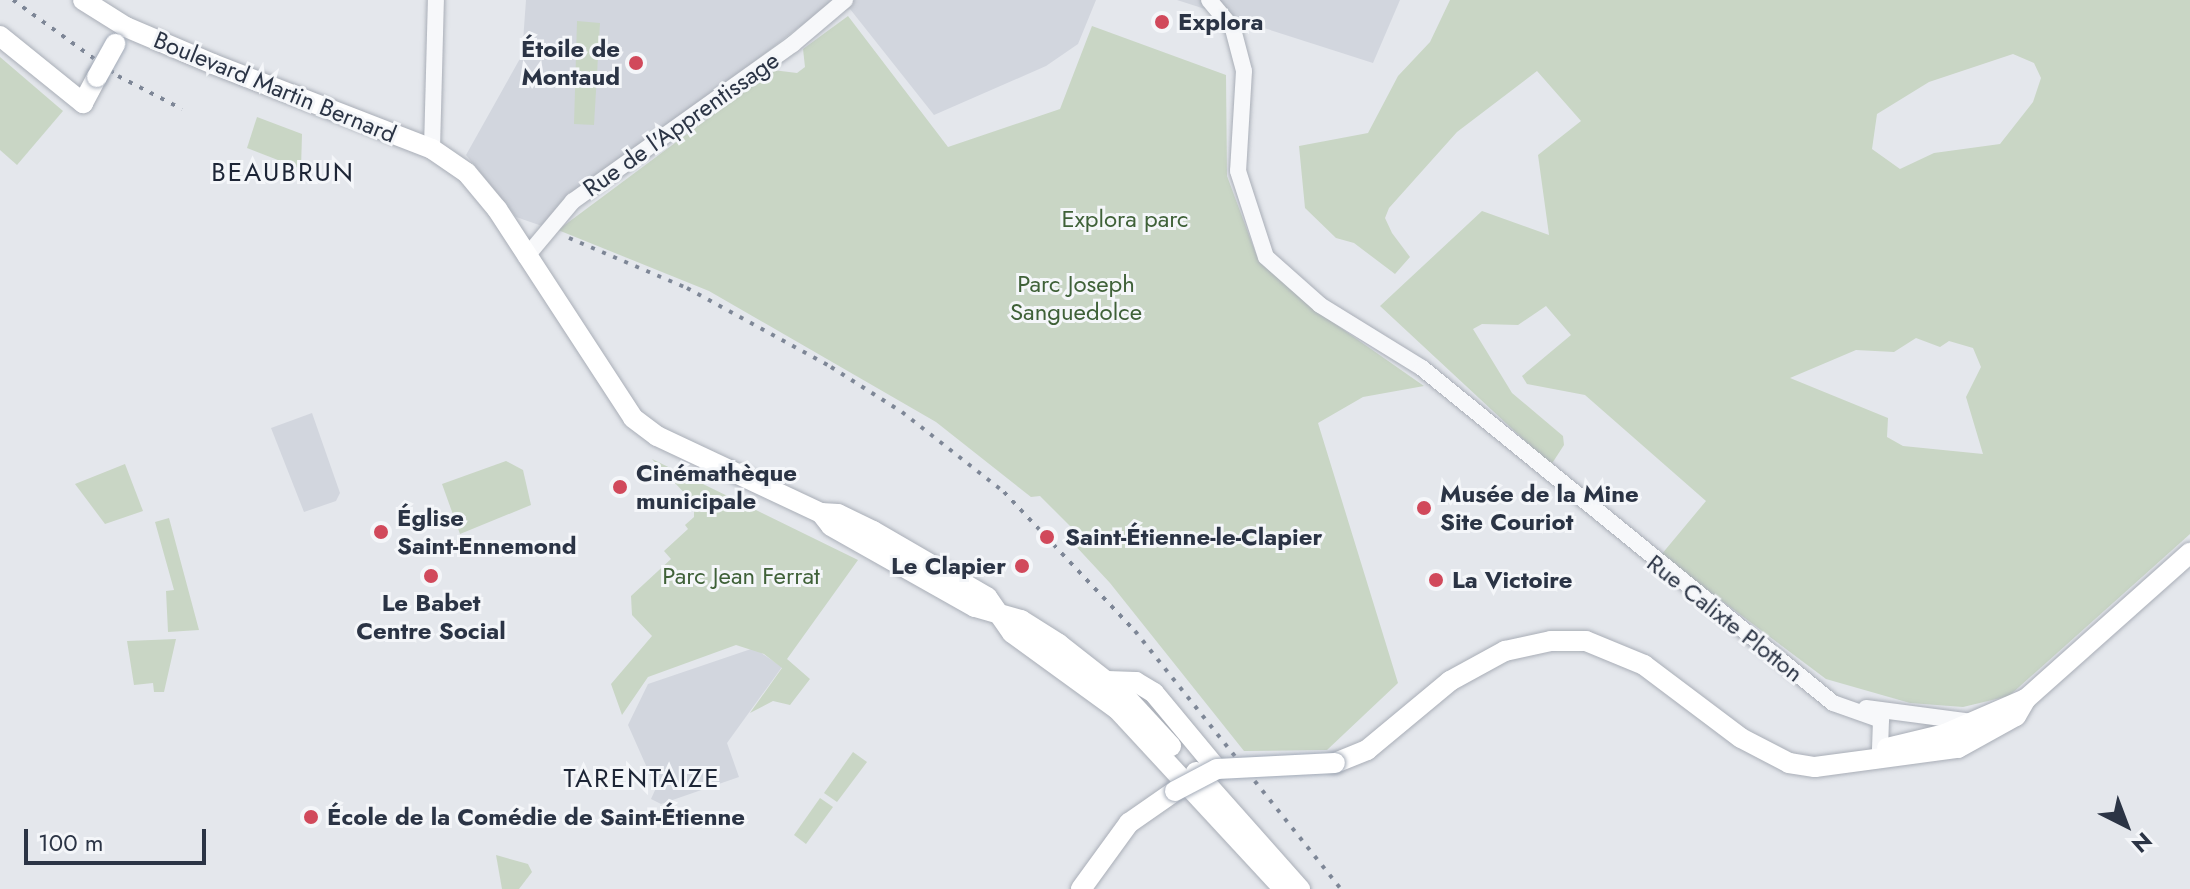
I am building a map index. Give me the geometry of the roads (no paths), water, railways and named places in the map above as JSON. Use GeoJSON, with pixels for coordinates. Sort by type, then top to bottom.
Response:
{"type":"FeatureCollection","features":[{"type":"Feature","properties":{"kind":"main road","name":"Boulevard Martin Bernard"},"geometry":{"type":"LineString","coordinates":[[83,0],[121,35],[432,149],[467,173],[526,257]]}},
{"type":"Feature","properties":{"kind":"main road"},"geometry":{"type":"LineString","coordinates":[[0,36],[83,103],[121,35]]}},
{"type":"Feature","properties":{"kind":"main road"},"geometry":{"type":"LineString","coordinates":[[526,257],[633,418],[657,436],[821,513],[838,514],[873,531],[987,597],[1012,633],[1118,710],[1279,887]]}},
{"type":"Feature","properties":{"kind":"main road"},"geometry":{"type":"LineString","coordinates":[[1082,884],[1129,823],[1211,763],[1335,763],[1367,750],[1450,681],[1505,651],[1551,641],[1586,641],[1644,665],[1741,738],[1772,750],[1789,763],[1815,767],[1979,741],[2016,716],[2026,699],[2190,553]]}},
{"type":"Feature","properties":{"kind":"main road"},"geometry":{"type":"LineString","coordinates":[[998,613],[1021,620],[1107,681],[1300,889]]}},
{"type":"Feature","properties":{"kind":"main road"},"geometry":{"type":"LineString","coordinates":[[1107,681],[1136,682],[1154,693],[1211,763]]}},
{"type":"Feature","properties":{"kind":"main road"},"geometry":{"type":"LineString","coordinates":[[1772,750],[1819,754],[1880,749],[1912,751],[2026,699]]}},
{"type":"Feature","properties":{"kind":"street"},"geometry":{"type":"LineString","coordinates":[[432,149],[436,0]]}},
{"type":"Feature","properties":{"kind":"street","name":"Rue de l'Apprentissage"},"geometry":{"type":"LineString","coordinates":[[526,257],[573,201],[793,44],[845,0]]}},
{"type":"Feature","properties":{"kind":"street","name":"Rue Calixte Plotton"},"geometry":{"type":"LineString","coordinates":[[1209,0],[1233,29],[1244,71],[1238,171],[1266,257],[1320,305],[1422,368],[1653,561],[1833,703],[1881,720]]}},
{"type":"Feature","properties":{"kind":"street"},"geometry":{"type":"LineString","coordinates":[[1833,703],[1972,722]]}},
{"type":"Feature","properties":{"kind":"street"},"geometry":{"type":"LineString","coordinates":[[1881,720],[1912,751]]}},
{"type":"Feature","properties":{"kind":"street"},"geometry":{"type":"LineString","coordinates":[[1880,749],[1881,720]]}},
{"type":"Feature","properties":{"kind":"railway"},"geometry":{"type":"LineString","coordinates":[[13,0],[118,76],[182,109]]}},
{"type":"Feature","properties":{"kind":"railway"},"geometry":{"type":"LineString","coordinates":[[569,238],[687,288],[831,367],[902,412],[1004,492],[1135,631],[1341,889]]}},
{"type":"Feature","properties":{"kind":"place","name":"Explora"},"geometry":{"type":"Point","coordinates":[1162,22]}},
{"type":"Feature","properties":{"kind":"place","name":"Étoile de Montaud"},"geometry":{"type":"Point","coordinates":[636,63]}},
{"type":"Feature","properties":{"kind":"place","name":"Cinémathèque municipale"},"geometry":{"type":"Point","coordinates":[620,487]}},
{"type":"Feature","properties":{"kind":"place","name":"Musée de la Mine Site Couriot"},"geometry":{"type":"Point","coordinates":[1424,508]}},
{"type":"Feature","properties":{"kind":"place","name":"Église Saint-Ennemond"},"geometry":{"type":"Point","coordinates":[381,532]}},
{"type":"Feature","properties":{"kind":"place","name":"Saint-Étienne-le-Clapier"},"geometry":{"type":"Point","coordinates":[1047,537]}},
{"type":"Feature","properties":{"kind":"place","name":"Le Clapier"},"geometry":{"type":"Point","coordinates":[1022,566]}},
{"type":"Feature","properties":{"kind":"place","name":"Le Babet Centre Social"},"geometry":{"type":"Point","coordinates":[431,576]}},
{"type":"Feature","properties":{"kind":"place","name":"La Victoire"},"geometry":{"type":"Point","coordinates":[1436,580]}},
{"type":"Feature","properties":{"kind":"place","name":"École de la Comédie de Saint-Étienne"},"geometry":{"type":"Point","coordinates":[311,817]}},
{"type":"Feature","properties":{"kind":"district","name":"BEAUBRUN"},"geometry":{"type":"Point","coordinates":[283,173]}},
{"type":"Feature","properties":{"kind":"district","name":"TARENTAIZE"},"geometry":{"type":"Point","coordinates":[642,779]}},
{"type":"Feature","properties":{"kind":"park label","name":"Explora parc"},"geometry":{"type":"Point","coordinates":[1125,219]}},
{"type":"Feature","properties":{"kind":"park label","name":"Parc Joseph Sanguedolce"},"geometry":{"type":"Point","coordinates":[1076,298]}},
{"type":"Feature","properties":{"kind":"park label","name":"Parc Jean Ferrat"},"geometry":{"type":"Point","coordinates":[741,576]}}]}
